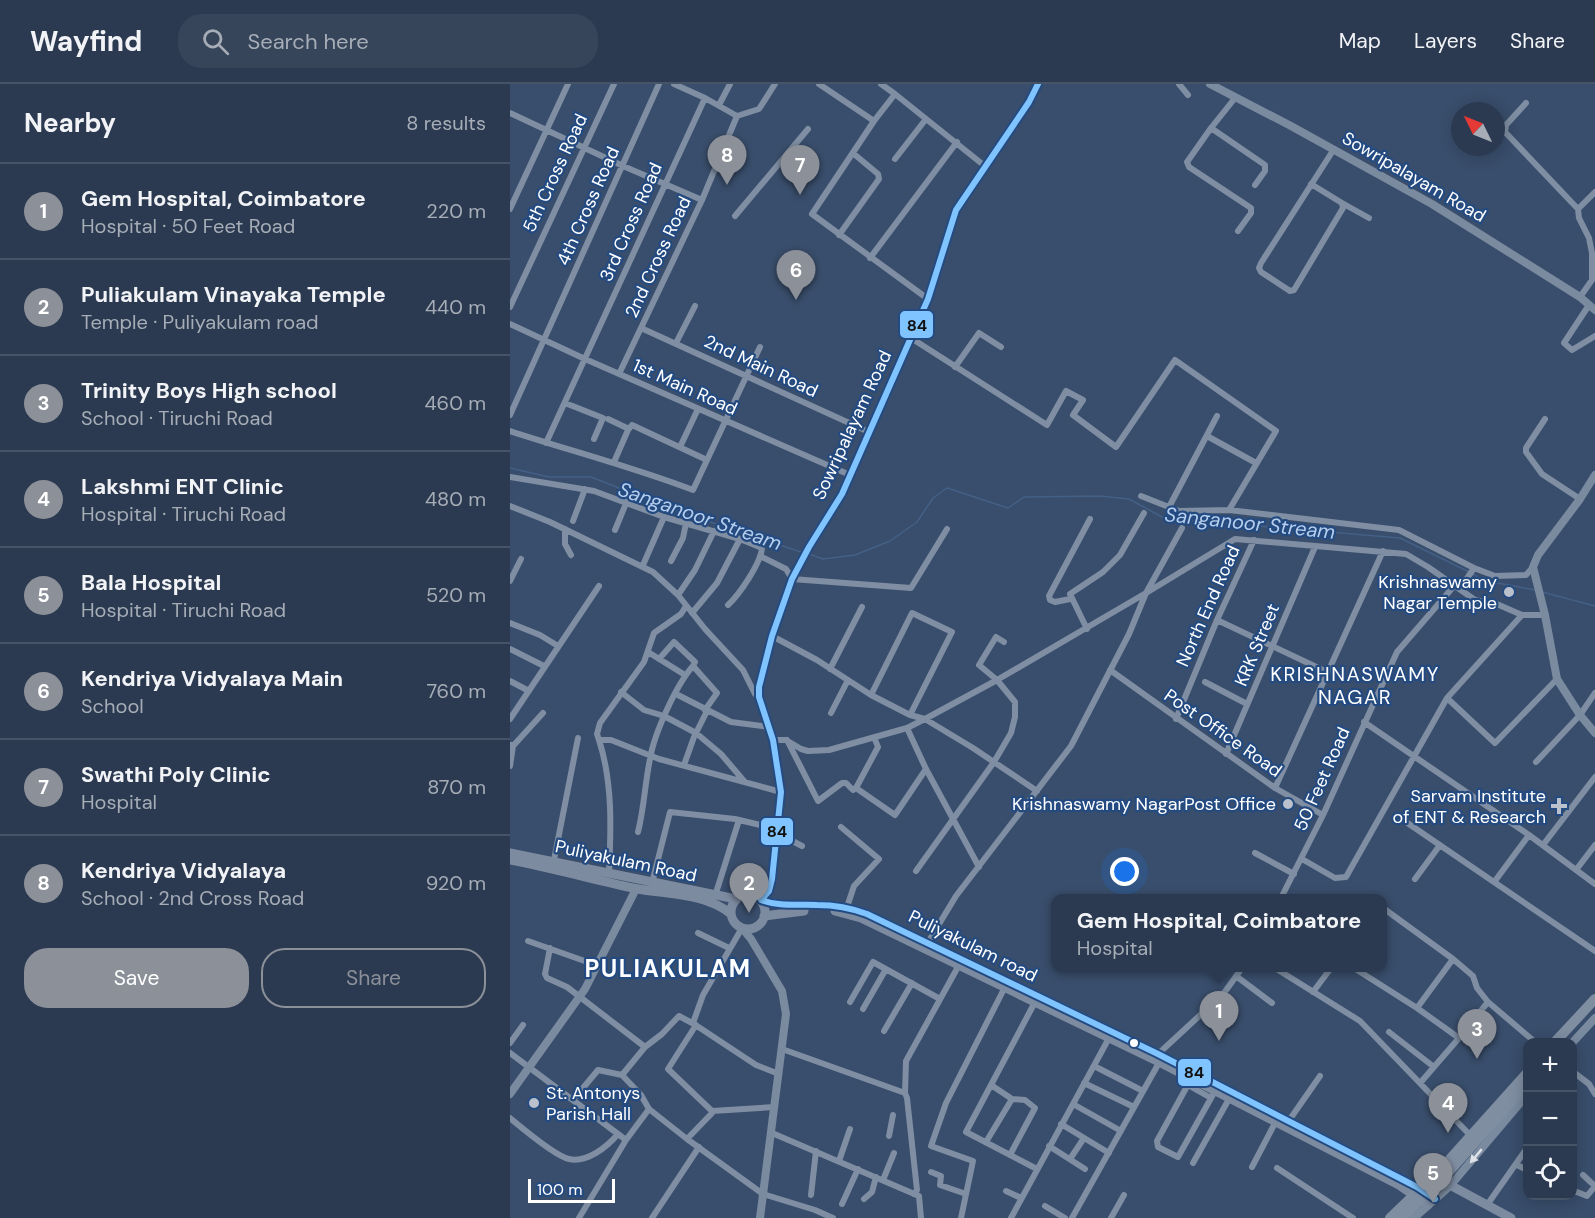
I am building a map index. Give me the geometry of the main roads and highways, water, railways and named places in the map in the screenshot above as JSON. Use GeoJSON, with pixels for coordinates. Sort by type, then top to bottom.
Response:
{"type":"FeatureCollection","features":[{"type":"Feature","properties":{"kind":"highway"},"geometry":{"type":"LineString","coordinates":[[1559,1038],[1595,999]]}},
{"type":"Feature","properties":{"kind":"highway"},"geometry":{"type":"LineString","coordinates":[[1569,1038],[1595,1010]]}},
{"type":"Feature","properties":{"kind":"highway"},"geometry":{"type":"LineString","coordinates":[[1390,1218],[1441,1169],[1523,1077]]}},
{"type":"Feature","properties":{"kind":"highway"},"geometry":{"type":"LineString","coordinates":[[1402,1218],[1448,1174],[1523,1089]]}},
{"type":"Feature","properties":{"kind":"main road","name":"Puliyakulam Road"},"geometry":{"type":"LineString","coordinates":[[510,853],[636,889],[650,887]]}},
{"type":"Feature","properties":{"kind":"main road","name":"Puliyakulam Road"},"geometry":{"type":"LineString","coordinates":[[510,860],[609,874],[650,887],[736,899]]}},
{"type":"Feature","properties":{"kind":"main road"},"geometry":{"type":"LineString","coordinates":[[650,887],[721,906],[742,928],[753,927],[764,916],[765,908],[761,900]]}},
{"type":"Feature","properties":{"kind":"main road","name":"Puliyakulam road"},"geometry":{"type":"LineString","coordinates":[[736,899],[749,895],[772,904],[847,907],[867,914],[959,965],[1109,1038],[1159,1058],[1190,1082],[1213,1095],[1229,1099],[1414,1190]]}},
{"type":"Feature","properties":{"kind":"main road"},"geometry":{"type":"LineString","coordinates":[[731,914],[736,899]]}},
{"type":"Feature","properties":{"kind":"main road","name":"Puliyakulam road"},"geometry":{"type":"LineString","coordinates":[[764,916],[796,911],[841,912],[861,918],[926,946],[1159,1058],[1288,1122],[1414,1190]]}},
{"type":"Feature","properties":{"kind":"main road"},"geometry":{"type":"LineString","coordinates":[[1429,1176],[1499,1218]]}},
{"type":"Feature","properties":{"kind":"main road"},"geometry":{"type":"LineString","coordinates":[[1448,1188],[1511,1218]]}},
{"type":"Feature","properties":{"kind":"main road"},"geometry":{"type":"LineString","coordinates":[[1414,1190],[1432,1202]]}},
{"type":"Feature","properties":{"kind":"waterway","name":"Sanganoor Stream"},"geometry":{"type":"LineString","coordinates":[[510,468],[549,477],[591,477],[683,513],[801,552]]}},
{"type":"Feature","properties":{"kind":"waterway","name":"Sanganoor Stream"},"geometry":{"type":"LineString","coordinates":[[809,554],[823,559],[855,555],[890,541],[917,522],[933,498],[947,488],[1008,508],[1024,497],[1100,496],[1129,499],[1164,518],[1400,538],[1469,572]]}},
{"type":"Feature","properties":{"kind":"waterway","name":"Sanganoor Stream"},"geometry":{"type":"LineString","coordinates":[[1473,574],[1482,580],[1535,590]]}},
{"type":"Feature","properties":{"kind":"waterway","name":"Sanganoor Stream"},"geometry":{"type":"LineString","coordinates":[[1542,592],[1595,606]]}},
{"type":"Feature","properties":{"kind":"place","name":"Kendriya Vidyalaya"},"geometry":{"type":"Point","coordinates":[727,185]}},
{"type":"Feature","properties":{"kind":"place","name":"Swathi Poly Clinic"},"geometry":{"type":"Point","coordinates":[800,195]}},
{"type":"Feature","properties":{"kind":"place","name":"Kendriya Vidyalaya Main"},"geometry":{"type":"Point","coordinates":[796,300]}},
{"type":"Feature","properties":{"kind":"place","name":"Krishnaswamy Nagar Temple"},"geometry":{"type":"Point","coordinates":[1509,592]}},
{"type":"Feature","properties":{"kind":"place","name":"Krishnaswamy NagarPost Office"},"geometry":{"type":"Point","coordinates":[1288,804]}},
{"type":"Feature","properties":{"kind":"place","name":"Sarvam Institute of ENT & Research"},"geometry":{"type":"Point","coordinates":[1559,806]}},
{"type":"Feature","properties":{"kind":"place","name":"Puliakulam Vinayaka Temple"},"geometry":{"type":"Point","coordinates":[749,913]}},
{"type":"Feature","properties":{"kind":"place","name":"Gem Hospital, Coimbatore"},"geometry":{"type":"Point","coordinates":[1219,1041]}},
{"type":"Feature","properties":{"kind":"place","name":"Trinity Boys High school"},"geometry":{"type":"Point","coordinates":[1477,1059]}},
{"type":"Feature","properties":{"kind":"place","name":"St. Antonys Parish Hall"},"geometry":{"type":"Point","coordinates":[534,1103]}},
{"type":"Feature","properties":{"kind":"place","name":"Lakshmi ENT Clinic"},"geometry":{"type":"Point","coordinates":[1448,1133]}},
{"type":"Feature","properties":{"kind":"place","name":"Bala Hospital"},"geometry":{"type":"Point","coordinates":[1433,1203]}},
{"type":"Feature","properties":{"kind":"district","name":"KRISHNASWAMY NAGAR"},"geometry":{"type":"Point","coordinates":[1355,686]}},
{"type":"Feature","properties":{"kind":"district","name":"PULIAKULAM"},"geometry":{"type":"Point","coordinates":[668,968]}}]}
